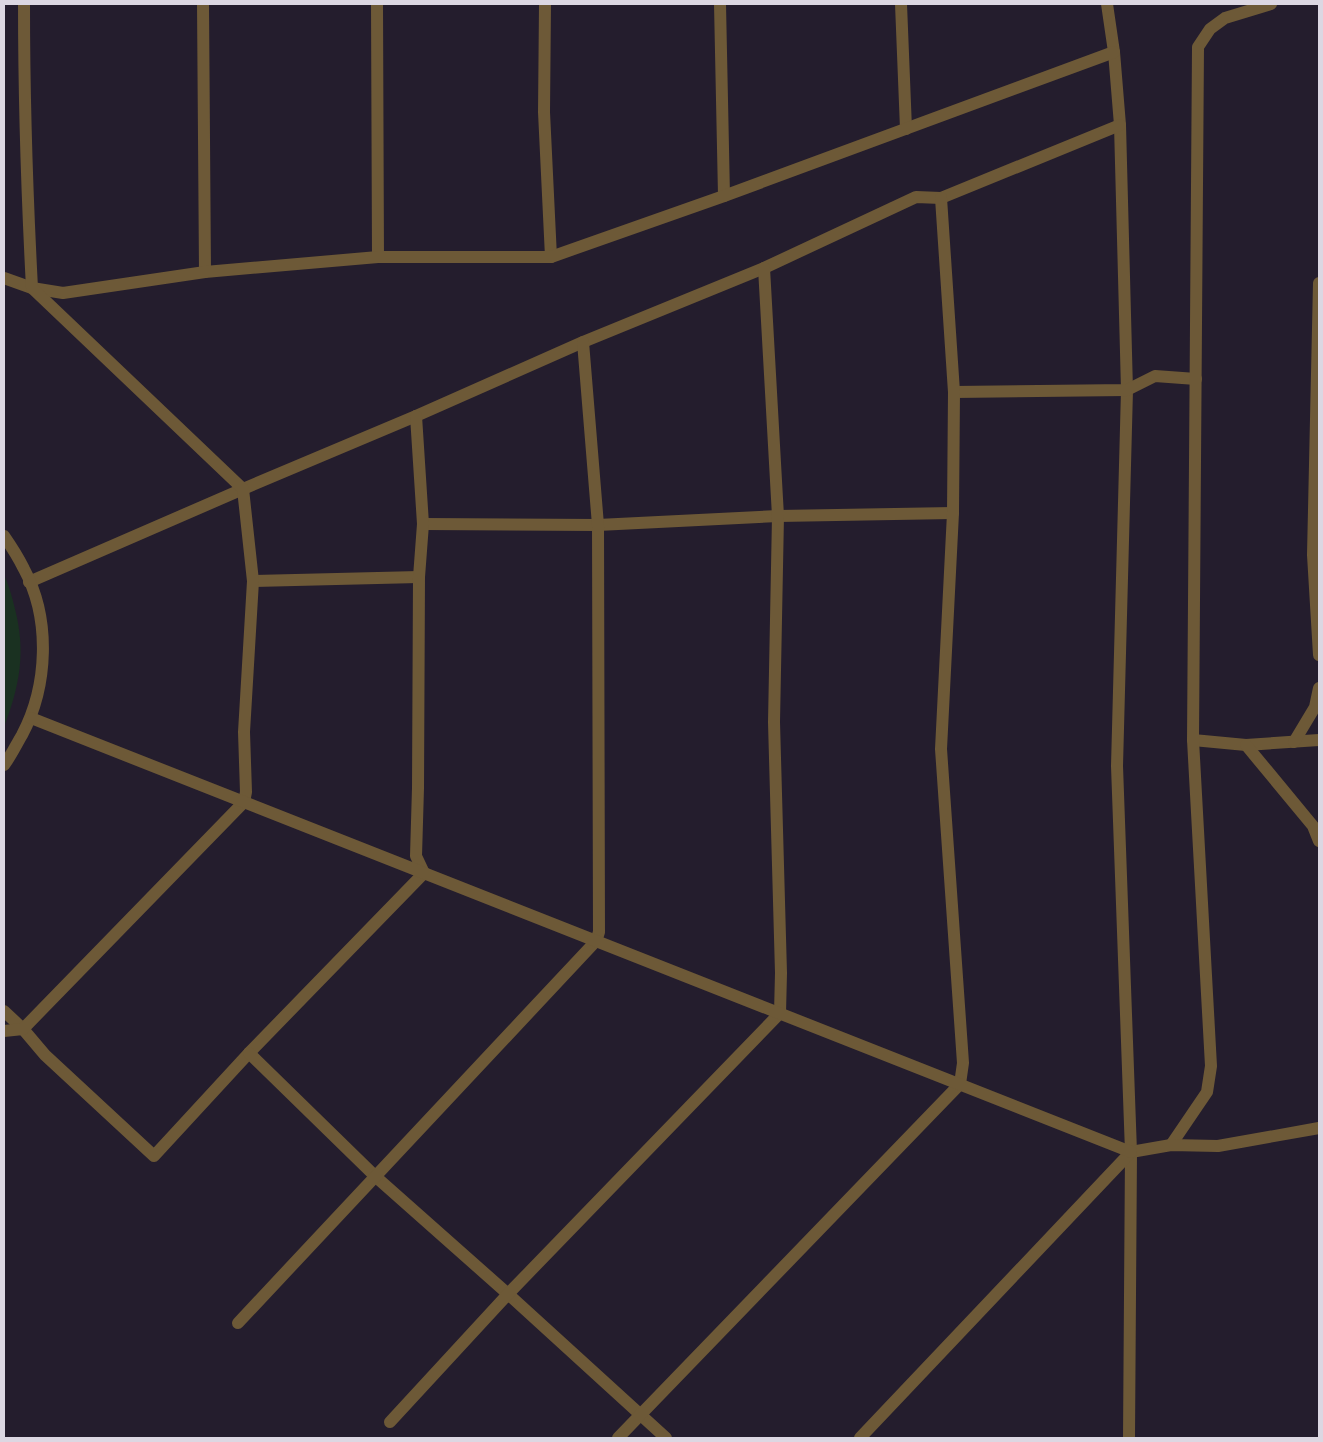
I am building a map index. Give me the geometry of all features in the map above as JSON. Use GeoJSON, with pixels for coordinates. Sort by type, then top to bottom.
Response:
{"type":"FeatureCollection","features":[{"type":"Feature","properties":{"kind":"street"},"geometry":{"type":"LineString","coordinates":[[4,1031],[23,1029],[244,802],[246,792],[244,732],[254,580],[243,489],[32,288],[27,199],[24,4]]}},
{"type":"Feature","properties":{"kind":"street"},"geometry":{"type":"LineString","coordinates":[[203,4],[205,272]]}},
{"type":"Feature","properties":{"kind":"street"},"geometry":{"type":"LineString","coordinates":[[377,4],[378,257]]}},
{"type":"Feature","properties":{"kind":"street"},"geometry":{"type":"LineString","coordinates":[[545,4],[544,112],[551,257]]}},
{"type":"Feature","properties":{"kind":"street"},"geometry":{"type":"LineString","coordinates":[[720,4],[724,196]]}},
{"type":"Feature","properties":{"kind":"street"},"geometry":{"type":"LineString","coordinates":[[901,4],[906,129]]}},
{"type":"Feature","properties":{"kind":"street"},"geometry":{"type":"LineString","coordinates":[[1107,4],[1114,52],[1120,125],[1127,390],[1117,766],[1131,1152],[1129,1438]]}},
{"type":"Feature","properties":{"kind":"street"},"geometry":{"type":"LineString","coordinates":[[1171,1145],[1207,1092],[1211,1066],[1193,740],[1198,46],[1210,29],[1225,18],[1271,4]]}},
{"type":"Feature","properties":{"kind":"street"},"geometry":{"type":"LineString","coordinates":[[4,278],[32,288],[63,293],[205,272],[378,257],[551,257],[724,196],[1114,52]]}},
{"type":"Feature","properties":{"kind":"street"},"geometry":{"type":"LineString","coordinates":[[29,582],[416,416],[583,342],[764,268],[916,197],[941,198],[1120,125]]}},
{"type":"Feature","properties":{"kind":"street"},"geometry":{"type":"LineString","coordinates":[[618,1438],[960,1084],[963,1063],[942,749],[952,514],[954,392],[941,198]]}},
{"type":"Feature","properties":{"kind":"street"},"geometry":{"type":"LineString","coordinates":[[390,1422],[508,1294],[780,1014],[781,973],[774,722],[778,516],[764,268]]}},
{"type":"Feature","properties":{"kind":"street"},"geometry":{"type":"LineString","coordinates":[[1319,283],[1313,555],[1319,655]]}},
{"type":"Feature","properties":{"kind":"street"},"geometry":{"type":"LineString","coordinates":[[238,1323],[596,941],[599,932],[598,525],[583,342]]}},
{"type":"Feature","properties":{"kind":"street"},"geometry":{"type":"LineString","coordinates":[[954,392],[1127,390],[1155,376],[1196,379]]}},
{"type":"Feature","properties":{"kind":"street"},"geometry":{"type":"LineString","coordinates":[[416,416],[423,524],[419,577],[416,856],[424,874]]}},
{"type":"Feature","properties":{"kind":"street"},"geometry":{"type":"LineString","coordinates":[[423,524],[598,525],[778,516],[952,514]]}},
{"type":"Feature","properties":{"kind":"street"},"geometry":{"type":"LineString","coordinates":[[4,536],[25,570],[38,606],[43,645],[40,684],[31,718],[4,765]]}},
{"type":"Feature","properties":{"kind":"street"},"geometry":{"type":"LineString","coordinates":[[254,580],[419,577]]}},
{"type":"Feature","properties":{"kind":"street"},"geometry":{"type":"LineString","coordinates":[[1294,742],[1315,707],[1319,688]]}},
{"type":"Feature","properties":{"kind":"street"},"geometry":{"type":"LineString","coordinates":[[31,718],[1131,1152],[1171,1145],[1218,1146],[1319,1128]]}},
{"type":"Feature","properties":{"kind":"street"},"geometry":{"type":"LineString","coordinates":[[1193,740],[1246,745],[1319,740]]}},
{"type":"Feature","properties":{"kind":"street"},"geometry":{"type":"LineString","coordinates":[[1246,745],[1313,826],[1319,841]]}},
{"type":"Feature","properties":{"kind":"street"},"geometry":{"type":"LineString","coordinates":[[4,1012],[23,1029],[45,1055],[154,1156],[424,874]]}},
{"type":"Feature","properties":{"kind":"street"},"geometry":{"type":"LineString","coordinates":[[250,1054],[376,1177],[666,1438]]}},
{"type":"Feature","properties":{"kind":"street"},"geometry":{"type":"LineString","coordinates":[[860,1438],[1131,1152]]}},
{"type":"Feature","properties":{"kind":"green space"},"geometry":{"type":"Polygon","coordinates":[[[4,575],[12,596],[21,654],[14,697],[4,727],[4,575]]]}}]}
